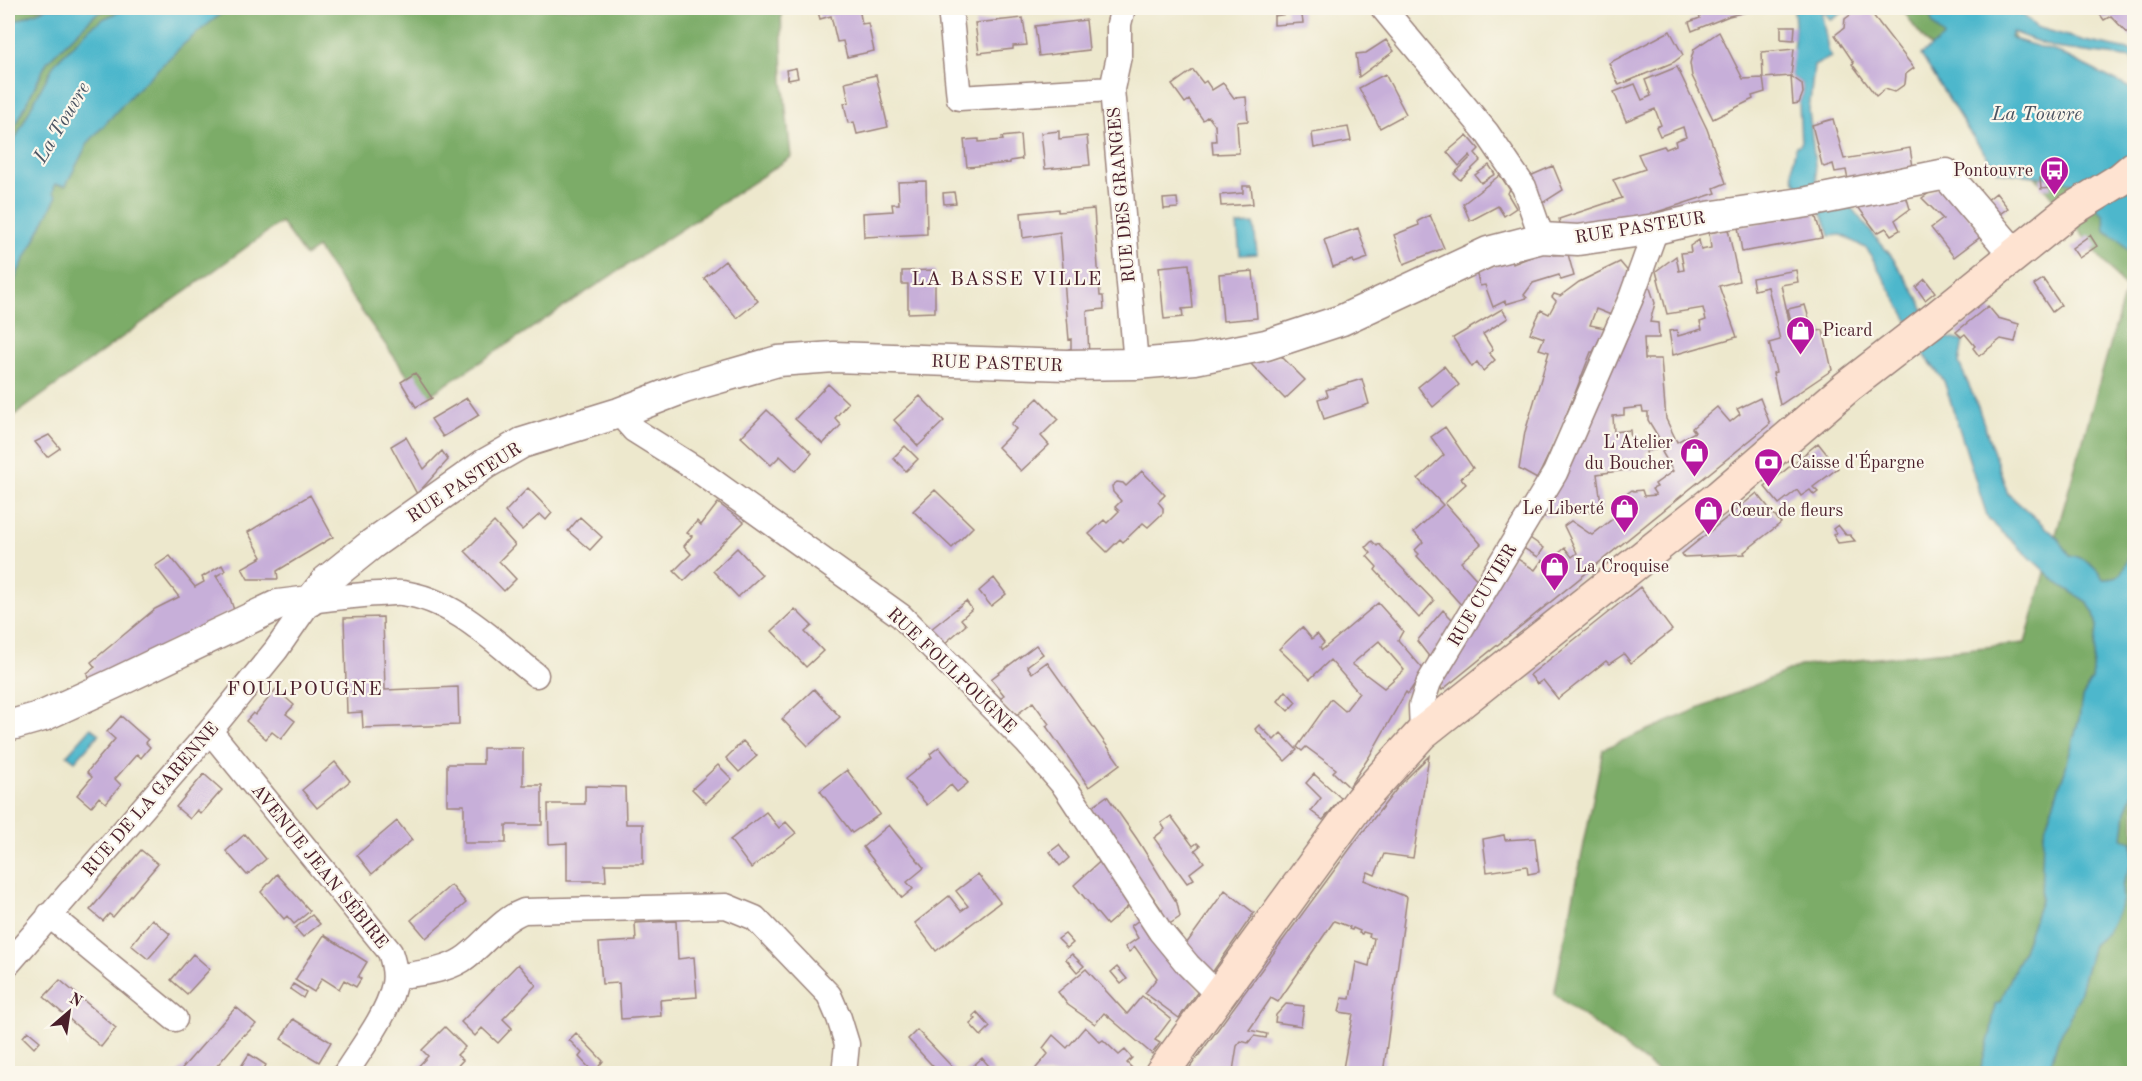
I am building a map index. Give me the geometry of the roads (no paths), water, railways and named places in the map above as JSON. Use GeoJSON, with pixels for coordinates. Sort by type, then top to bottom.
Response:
{"type":"FeatureCollection","features":[{"type":"Feature","properties":{"kind":"main road"},"geometry":{"type":"LineString","coordinates":[[2075,206],[2107,167],[2134,143]]}},
{"type":"Feature","properties":{"kind":"main road"},"geometry":{"type":"LineString","coordinates":[[1161,1074],[1361,800],[1422,733],[1692,519],[1847,387],[2014,254],[2075,206],[2121,179],[2134,168]]}},
{"type":"Feature","properties":{"kind":"street","name":"RUE DES GRANGES"},"geometry":{"type":"LineString","coordinates":[[950,8],[959,98],[1112,90],[1136,364]]}},
{"type":"Feature","properties":{"kind":"street"},"geometry":{"type":"LineString","coordinates":[[1112,90],[1119,56],[1119,24],[1123,8]]}},
{"type":"Feature","properties":{"kind":"street"},"geometry":{"type":"LineString","coordinates":[[1383,8],[1487,133],[1524,187],[1542,238]]}},
{"type":"Feature","properties":{"kind":"street","name":"RUE PASTEUR"},"geometry":{"type":"LineString","coordinates":[[310,602],[326,581],[396,527],[485,464],[522,444],[619,413],[684,388],[778,361],[834,357],[1066,365],[1136,364],[1195,359],[1266,345],[1342,320],[1488,252],[1542,238],[1578,240],[1656,229],[1707,217],[1808,202],[1946,174],[2014,254]]}},
{"type":"Feature","properties":{"kind":"street","name":"RUE CUVIER"},"geometry":{"type":"LineString","coordinates":[[1422,733],[1421,706],[1429,682],[1556,473],[1630,298],[1656,229]]}},
{"type":"Feature","properties":{"kind":"street","name":"RUE FOULPOUGNE"},"geometry":{"type":"LineString","coordinates":[[619,413],[634,430],[696,469],[901,616],[919,633],[1026,742],[1065,787],[1160,931],[1188,965],[1219,996]]}},
{"type":"Feature","properties":{"kind":"street"},"geometry":{"type":"LineString","coordinates":[[346,565],[348,579],[354,588],[365,596]]}},
{"type":"Feature","properties":{"kind":"street"},"geometry":{"type":"LineString","coordinates":[[8,726],[43,716],[278,605],[365,596],[400,593],[442,605],[474,626],[536,675]]}},
{"type":"Feature","properties":{"kind":"street","name":"RUE DE LA GARENNE"},"geometry":{"type":"LineString","coordinates":[[8,964],[210,731],[276,650],[310,602]]}},
{"type":"Feature","properties":{"kind":"street","name":"AVENUE JEAN SÉBIRE"},"geometry":{"type":"LineString","coordinates":[[210,731],[390,952],[395,977]]}},
{"type":"Feature","properties":{"kind":"street"},"geometry":{"type":"LineString","coordinates":[[345,1074],[384,1010],[393,989],[395,977],[442,969],[462,960],[511,918],[524,911],[726,906],[755,918],[829,995],[847,1044],[844,1074]]}},
{"type":"Feature","properties":{"kind":"street"},"geometry":{"type":"LineString","coordinates":[[49,915],[175,1019]]}},
{"type":"Feature","properties":{"kind":"water","name":"La Touvre"},"geometry":{"type":"Polygon","coordinates":[[[47,8],[110,8],[95,15],[47,62],[8,141],[8,27],[15,21],[47,8]]]}},
{"type":"Feature","properties":{"kind":"water","name":"La Touvre"},"geometry":{"type":"Polygon","coordinates":[[[128,8],[228,8],[185,43],[135,91],[88,143],[66,185],[55,184],[53,193],[57,196],[18,272],[8,300],[8,154],[55,63],[90,28],[105,18],[128,8]]]}},
{"type":"Feature","properties":{"kind":"water"},"geometry":{"type":"Polygon","coordinates":[[[1794,8],[1846,8],[1847,10],[1831,20],[1821,9],[1831,57],[1814,66],[1809,111],[1818,190],[1850,206],[1892,257],[1919,299],[1925,314],[1948,338],[1963,341],[1959,363],[1977,404],[2008,494],[2057,537],[2070,555],[2090,563],[2103,579],[2114,578],[2120,574],[2128,557],[2134,533],[2134,789],[2126,812],[2123,839],[2132,842],[2133,860],[2122,886],[2123,901],[2108,932],[2093,945],[2077,1001],[2058,1040],[2048,1073],[1980,1074],[1980,1071],[1991,1031],[1995,1004],[2000,1002],[2022,953],[2041,900],[2043,834],[2065,770],[2079,719],[2082,697],[2092,680],[2097,627],[2094,613],[2087,602],[2060,585],[1988,519],[1944,381],[1926,357],[1867,249],[1842,235],[1830,236],[1821,212],[1793,177],[1796,146],[1801,144],[1799,103],[1803,93],[1802,84],[1791,76],[1794,8]]]}},
{"type":"Feature","properties":{"kind":"water","name":"La Touvre"},"geometry":{"type":"Polygon","coordinates":[[[1927,8],[2016,8],[2036,27],[2085,41],[2134,51],[2134,69],[2132,58],[2055,48],[2012,32],[2010,38],[2060,53],[2130,88],[2134,99],[2134,259],[2120,240],[2105,231],[2104,215],[2072,183],[2051,178],[1998,172],[1968,130],[1921,55],[1944,37],[1933,24],[1927,8]]]}},
{"type":"Feature","properties":{"kind":"water"},"geometry":{"type":"Polygon","coordinates":[[[1254,224],[1257,254],[1240,255],[1237,225],[1254,224]]]}},
{"type":"Feature","properties":{"kind":"water"},"geometry":{"type":"Polygon","coordinates":[[[91,728],[99,734],[75,761],[67,755],[91,728]]]}},
{"type":"Feature","properties":{"kind":"place","name":"Pontouvre"},"geometry":{"type":"Point","coordinates":[2054,196]}},
{"type":"Feature","properties":{"kind":"place","name":"Picard"},"geometry":{"type":"Point","coordinates":[1801,356]}},
{"type":"Feature","properties":{"kind":"place","name":"L'Atelier du Boucher"},"geometry":{"type":"Point","coordinates":[1694,478]}},
{"type":"Feature","properties":{"kind":"place","name":"Caisse d'Épargne"},"geometry":{"type":"Point","coordinates":[1769,488]}},
{"type":"Feature","properties":{"kind":"place","name":"Le Liberté"},"geometry":{"type":"Point","coordinates":[1625,534]}},
{"type":"Feature","properties":{"kind":"place","name":"Cœur de fleurs"},"geometry":{"type":"Point","coordinates":[1709,536]}},
{"type":"Feature","properties":{"kind":"place","name":"La Croquise"},"geometry":{"type":"Point","coordinates":[1554,592]}},
{"type":"Feature","properties":{"kind":"district","name":"LA BASSE VILLE"},"geometry":{"type":"Point","coordinates":[1007,278]}},
{"type":"Feature","properties":{"kind":"district","name":"FOULPOUGNE"},"geometry":{"type":"Point","coordinates":[305,688]}}]}
